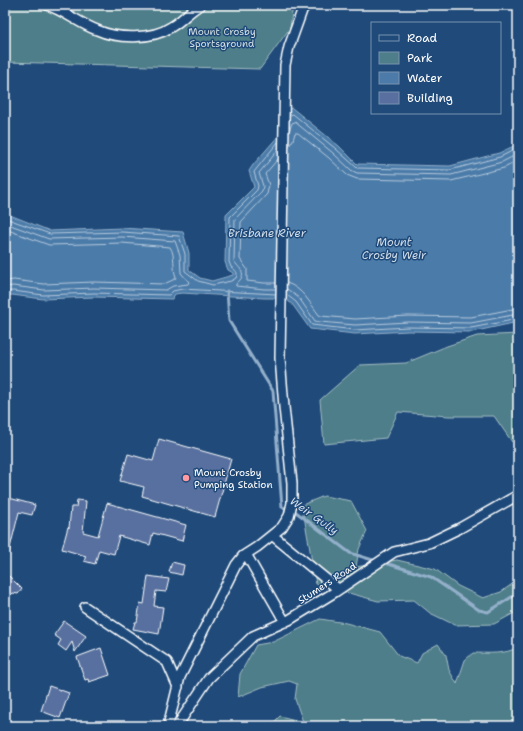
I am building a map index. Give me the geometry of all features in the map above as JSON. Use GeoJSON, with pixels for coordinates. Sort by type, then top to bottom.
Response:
{"type":"FeatureCollection","features":[{"type":"Feature","properties":{"kind":"street"},"geometry":{"type":"LineString","coordinates":[[47,5],[97,31],[135,37],[146,36],[171,28],[193,9],[200,5]]}},
{"type":"Feature","properties":{"kind":"street"},"geometry":{"type":"LineString","coordinates":[[168,726],[180,677],[236,565],[246,554],[272,536],[282,527],[289,516],[292,503],[292,483],[280,358],[286,65],[289,47],[305,6]]}},
{"type":"Feature","properties":{"kind":"street","name":"Stumers Road"},"geometry":{"type":"LineString","coordinates":[[177,726],[209,678],[252,636],[285,622],[338,590],[394,552],[429,543],[460,528],[518,495]]}},
{"type":"Feature","properties":{"kind":"street"},"geometry":{"type":"LineString","coordinates":[[272,536],[338,590]]}},
{"type":"Feature","properties":{"kind":"street"},"geometry":{"type":"LineString","coordinates":[[246,554],[285,622]]}},
{"type":"Feature","properties":{"kind":"street"},"geometry":{"type":"LineString","coordinates":[[85,607],[167,662],[178,687]]}},
{"type":"Feature","properties":{"kind":"green space","name":"Mount Crosby Sportsground"},"geometry":{"type":"Polygon","coordinates":[[[5,5],[293,5],[290,28],[260,69],[5,62],[5,5]]]}},
{"type":"Feature","properties":{"kind":"green space"},"geometry":{"type":"Polygon","coordinates":[[[518,334],[518,440],[512,442],[494,416],[449,416],[398,412],[386,438],[324,444],[320,400],[360,365],[406,363],[447,346],[477,336],[518,334]]]}},
{"type":"Feature","properties":{"kind":"green space"},"geometry":{"type":"Polygon","coordinates":[[[324,496],[351,501],[367,531],[359,549],[356,567],[397,560],[435,569],[458,586],[483,598],[501,592],[518,580],[518,611],[494,624],[455,625],[430,613],[414,600],[378,601],[316,584],[302,505],[324,496]]]}},
{"type":"Feature","properties":{"kind":"green space"},"geometry":{"type":"Polygon","coordinates":[[[320,619],[346,623],[380,632],[399,656],[417,663],[422,653],[438,644],[446,655],[449,670],[457,684],[465,660],[473,653],[502,652],[513,650],[518,647],[518,726],[270,726],[280,716],[303,722],[295,699],[297,684],[289,681],[262,687],[238,697],[240,674],[256,645],[273,642],[320,619]]]}},
{"type":"Feature","properties":{"kind":"water"},"geometry":{"type":"Polygon","coordinates":[[[292,108],[339,146],[357,164],[450,166],[499,153],[518,144],[518,322],[472,332],[408,331],[355,334],[310,329],[292,304],[284,298],[182,293],[175,294],[172,299],[94,297],[43,299],[12,295],[5,296],[5,213],[50,231],[122,228],[183,232],[189,253],[189,270],[200,278],[212,281],[233,275],[233,273],[228,270],[225,262],[226,215],[254,187],[249,171],[280,134],[287,110],[292,108]]]}},
{"type":"Feature","properties":{"kind":"building","name":"Mount Crosby Pumping Station"},"geometry":{"type":"Polygon","coordinates":[[[159,439],[231,459],[215,517],[142,496],[144,487],[120,481],[128,454],[153,461],[159,439]]]}},
{"type":"Feature","properties":{"kind":"building"},"geometry":{"type":"Polygon","coordinates":[[[9,498],[35,505],[32,515],[19,512],[8,556],[5,556],[5,513],[9,498]]]}},
{"type":"Feature","properties":{"kind":"building"},"geometry":{"type":"Polygon","coordinates":[[[77,500],[86,501],[83,532],[98,536],[107,503],[186,525],[182,541],[153,533],[150,545],[119,536],[114,554],[99,550],[95,564],[84,561],[86,556],[62,549],[68,527],[69,528],[71,507],[76,507],[77,500]]]}},
{"type":"Feature","properties":{"kind":"building"},"geometry":{"type":"Polygon","coordinates":[[[172,562],[184,565],[182,575],[169,572],[172,562]]]}},
{"type":"Feature","properties":{"kind":"building"},"geometry":{"type":"Polygon","coordinates":[[[9,576],[22,589],[18,594],[13,593],[5,601],[5,581],[9,576]]]}},
{"type":"Feature","properties":{"kind":"building"},"geometry":{"type":"Polygon","coordinates":[[[148,576],[169,579],[166,592],[156,591],[154,606],[163,607],[159,634],[133,629],[135,622],[137,622],[140,603],[144,604],[148,576]]]}},
{"type":"Feature","properties":{"kind":"building"},"geometry":{"type":"Polygon","coordinates":[[[64,621],[86,636],[75,652],[72,642],[66,651],[58,645],[61,640],[54,635],[64,621]]]}},
{"type":"Feature","properties":{"kind":"building"},"geometry":{"type":"Polygon","coordinates":[[[101,648],[110,675],[89,682],[88,679],[85,680],[77,657],[101,648]]]}},
{"type":"Feature","properties":{"kind":"building"},"geometry":{"type":"Polygon","coordinates":[[[49,686],[69,693],[60,718],[41,711],[49,686]]]}},
{"type":"Feature","properties":{"kind":"waterway","name":"Weir Gully"},"geometry":{"type":"LineString","coordinates":[[227,291],[229,321],[273,391],[282,507],[296,512],[350,553],[376,561]]}},
{"type":"Feature","properties":{"kind":"waterway","name":"Weir Gully"},"geometry":{"type":"LineString","coordinates":[[382,562],[431,577],[479,610],[488,612],[518,593]]}},
{"type":"Feature","properties":{"kind":"place","name":"Mount Crosby Pumping Station"},"geometry":{"type":"Point","coordinates":[186,478]}},
{"type":"Feature","properties":{"kind":"water label","name":"Brisbane River"},"geometry":{"type":"Point","coordinates":[267,233]}},
{"type":"Feature","properties":{"kind":"water label","name":"Mount Crosby Weir"},"geometry":{"type":"Point","coordinates":[394,248]}}]}
